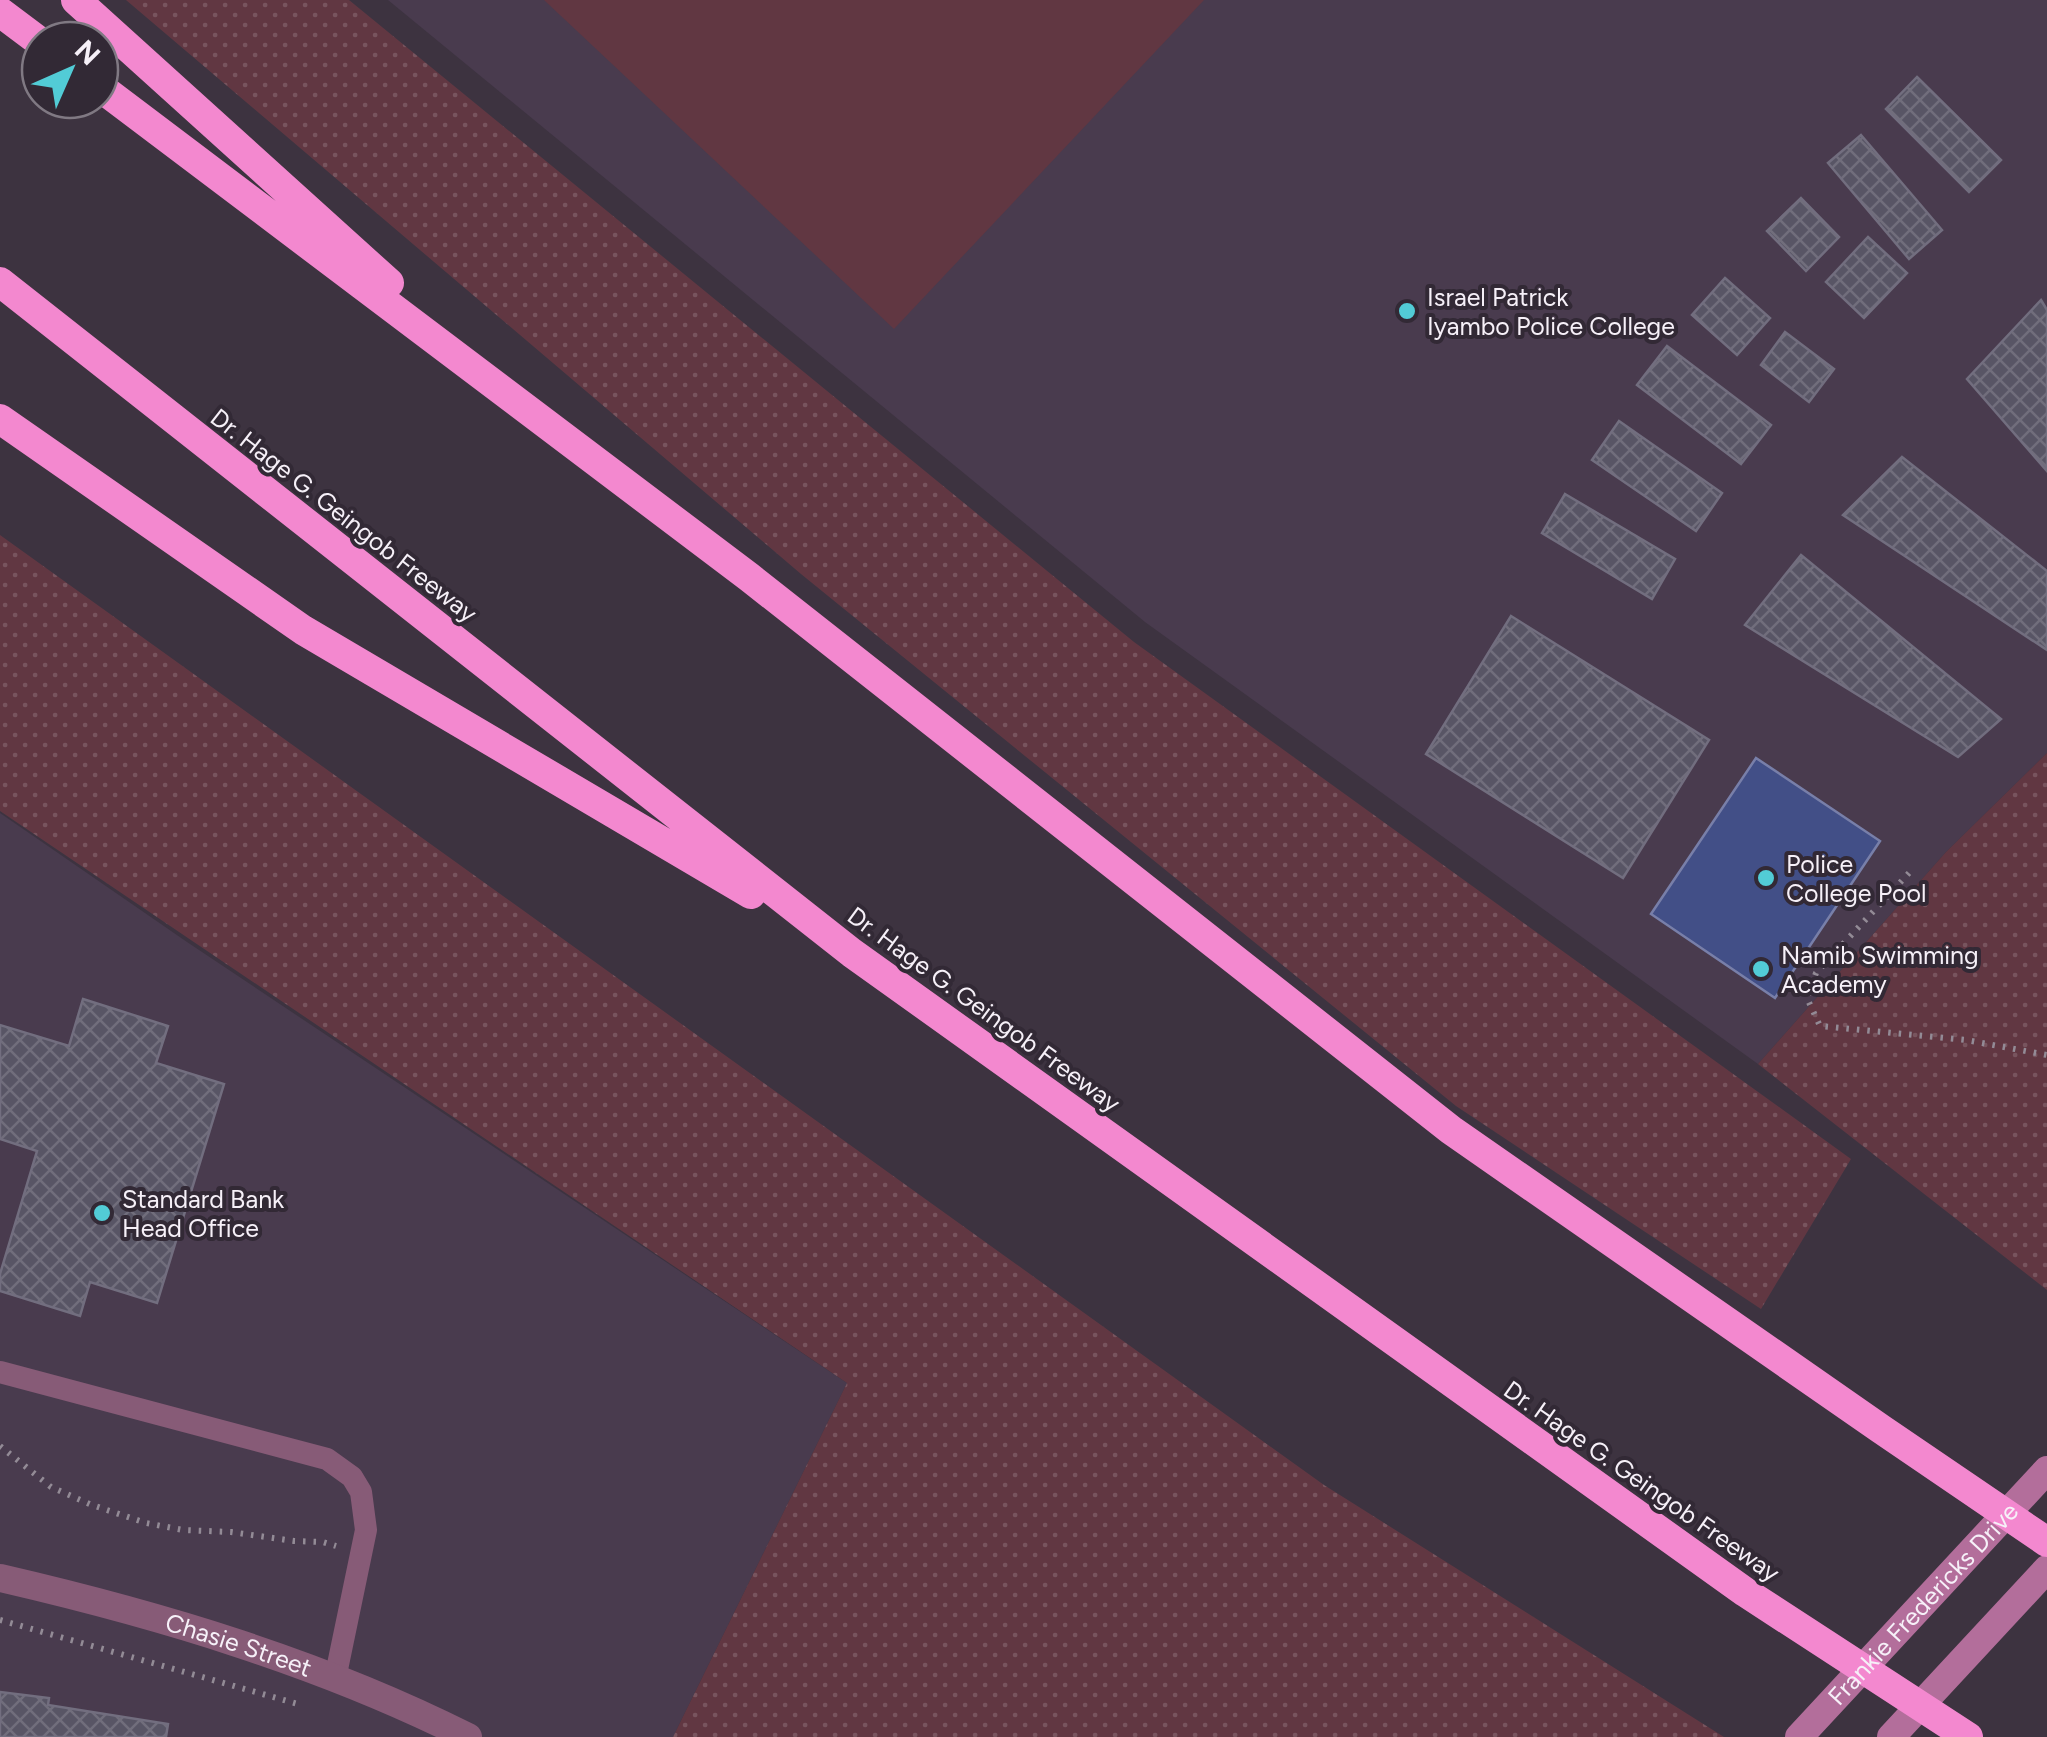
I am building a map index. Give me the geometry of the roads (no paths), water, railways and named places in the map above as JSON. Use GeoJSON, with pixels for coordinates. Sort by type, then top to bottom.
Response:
{"type":"FeatureCollection","features":[{"type":"Feature","properties":{"kind":"highway"},"geometry":{"type":"LineString","coordinates":[[76,0],[530,412]]}},
{"type":"Feature","properties":{"kind":"highway"},"geometry":{"type":"LineString","coordinates":[[120,103],[765,589],[1451,1130],[2047,1542]]}},
{"type":"Feature","properties":{"kind":"highway","name":"Dr. Hage G. Geingob Freeway"},"geometry":{"type":"LineString","coordinates":[[0,282],[852,954],[1745,1592],[1968,1737]]}},
{"type":"Feature","properties":{"kind":"highway"},"geometry":{"type":"LineString","coordinates":[[0,419],[304,630],[852,954]]}},
{"type":"Feature","properties":{"kind":"main road","name":"Frankie Fredericks Drive"},"geometry":{"type":"LineString","coordinates":[[1799,1737],[2047,1470]]}},
{"type":"Feature","properties":{"kind":"main road"},"geometry":{"type":"LineString","coordinates":[[1890,1737],[2047,1569]]}},
{"type":"Feature","properties":{"kind":"street","name":"Chasie Street"},"geometry":{"type":"LineString","coordinates":[[0,1578],[204,1631],[335,1678],[468,1737]]}},
{"type":"Feature","properties":{"kind":"lane"},"geometry":{"type":"LineString","coordinates":[[0,1372],[328,1459],[352,1477],[361,1492],[366,1530],[335,1678]]}},
{"type":"Feature","properties":{"kind":"water","name":"Police College Pool"},"geometry":{"type":"Polygon","coordinates":[[[1756,758],[1880,841],[1775,998],[1651,914],[1756,758]]]}},
{"type":"Feature","properties":{"kind":"place","name":"Israel Patrick Iyambo Police College"},"geometry":{"type":"Point","coordinates":[1407,311]}},
{"type":"Feature","properties":{"kind":"place","name":"Police College Pool"},"geometry":{"type":"Point","coordinates":[1766,878]}},
{"type":"Feature","properties":{"kind":"place","name":"Namib Swimming Academy"},"geometry":{"type":"Point","coordinates":[1761,969]}},
{"type":"Feature","properties":{"kind":"place","name":"Standard Bank Head Office"},"geometry":{"type":"Point","coordinates":[102,1213]}}]}
